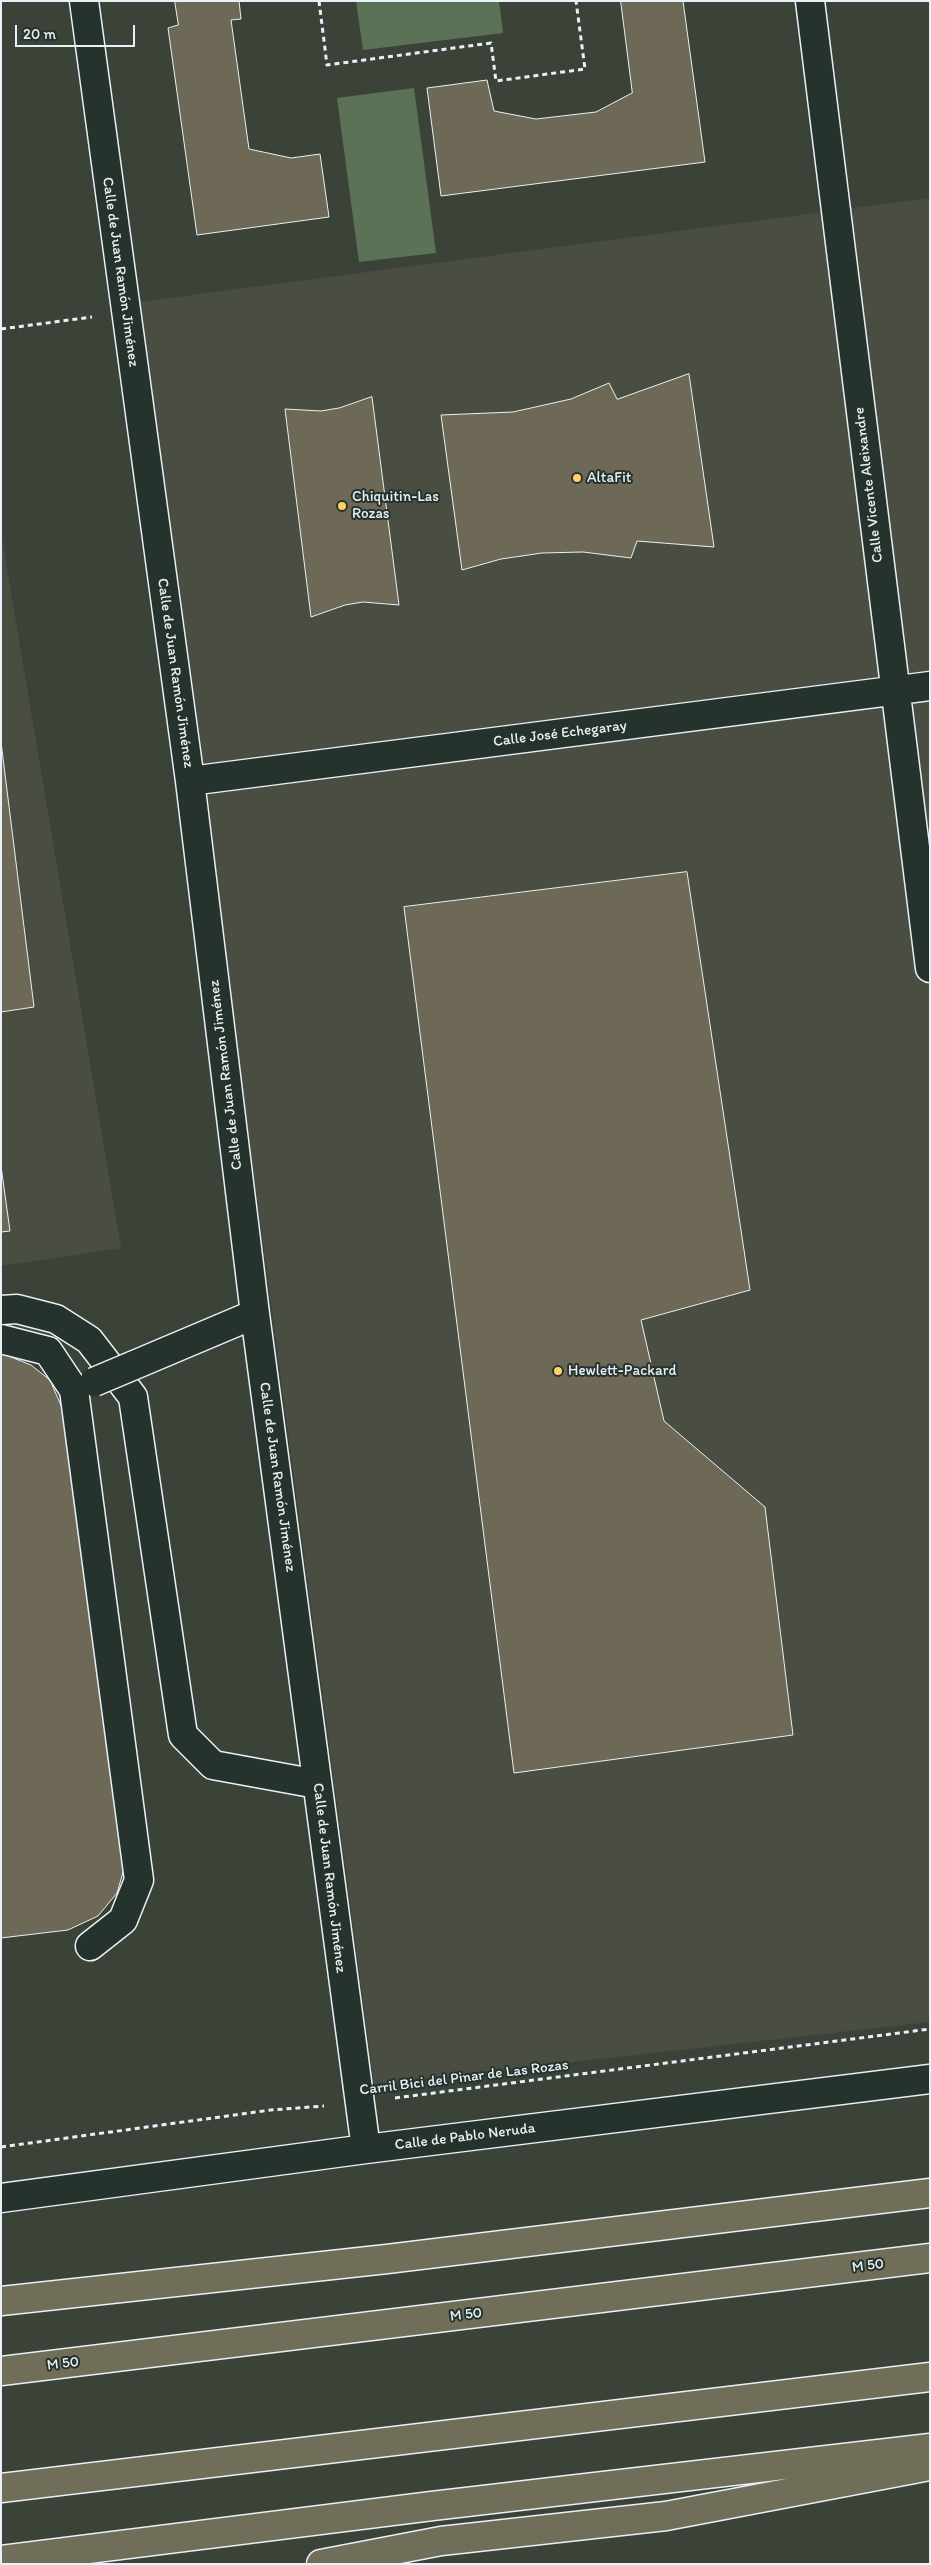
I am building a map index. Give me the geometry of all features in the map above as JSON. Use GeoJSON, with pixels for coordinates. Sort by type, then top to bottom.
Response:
{"type":"FeatureCollection","features":[{"type":"Feature","properties":{"kind":"highway"},"geometry":{"type":"LineString","coordinates":[[1,2301],[387,2260],[930,2193]]}},
{"type":"Feature","properties":{"kind":"highway","name":"M 50"},"geometry":{"type":"LineString","coordinates":[[1,2371],[930,2258]]}},
{"type":"Feature","properties":{"kind":"highway"},"geometry":{"type":"LineString","coordinates":[[1,2488],[930,2377]]}},
{"type":"Feature","properties":{"kind":"highway"},"geometry":{"type":"LineString","coordinates":[[1,2560],[432,2506],[930,2448]]}},
{"type":"Feature","properties":{"kind":"highway"},"geometry":{"type":"LineString","coordinates":[[321,2564],[441,2541],[666,2516],[930,2466]]}},
{"type":"Feature","properties":{"kind":"street","name":"Calle de Juan Ramón Jiménez"},"geometry":{"type":"LineString","coordinates":[[84,1],[190,781],[255,1314],[358,2104],[366,2149]]}},
{"type":"Feature","properties":{"kind":"street","name":"Calle Vicente Aleixandre"},"geometry":{"type":"LineString","coordinates":[[810,1],[930,968]]}},
{"type":"Feature","properties":{"kind":"street","name":"Calle José Echegaray"},"geometry":{"type":"LineString","coordinates":[[190,781],[930,686]]}},
{"type":"Feature","properties":{"kind":"street"},"geometry":{"type":"LineString","coordinates":[[1,1310],[16,1309],[56,1319],[88,1340],[133,1397],[183,1735],[213,1765],[317,1784]]}},
{"type":"Feature","properties":{"kind":"street"},"geometry":{"type":"LineString","coordinates":[[84,1386],[255,1314]]}},
{"type":"Feature","properties":{"kind":"street"},"geometry":{"type":"LineString","coordinates":[[1,1339],[48,1351],[84,1386],[139,1880],[123,1920],[90,1946]]}},
{"type":"Feature","properties":{"kind":"street","name":"Calle de Pablo Neruda"},"geometry":{"type":"LineString","coordinates":[[1,2198],[366,2149],[930,2079]]}},
{"type":"Feature","properties":{"kind":"path"},"geometry":{"type":"LineString","coordinates":[[318,1],[327,65],[491,44],[496,81],[585,69],[576,1]]}},
{"type":"Feature","properties":{"kind":"path"},"geometry":{"type":"LineString","coordinates":[[1,329],[126,312]]}},
{"type":"Feature","properties":{"kind":"path","name":"Carril Bici del Pinar de Las Rozas"},"geometry":{"type":"LineString","coordinates":[[1,2147],[271,2110],[358,2104],[930,2029]]}},
{"type":"Feature","properties":{"kind":"shaded area"},"geometry":{"type":"Polygon","coordinates":[[[930,198],[930,2022],[374,2084],[139,302],[930,198]]]}},
{"type":"Feature","properties":{"kind":"shaded area"},"geometry":{"type":"Polygon","coordinates":[[[1,533],[121,1248],[1,1266],[1,533]]]}},
{"type":"Feature","properties":{"kind":"green space"},"geometry":{"type":"Polygon","coordinates":[[[356,1],[499,1],[503,33],[363,50],[356,1]]]}},
{"type":"Feature","properties":{"kind":"green space"},"geometry":{"type":"Polygon","coordinates":[[[414,88],[436,253],[359,262],[337,98],[414,88]]]}},
{"type":"Feature","properties":{"kind":"building"},"geometry":{"type":"Polygon","coordinates":[[[175,1],[239,1],[241,19],[231,20],[249,149],[291,158],[320,154],[329,217],[197,235],[168,28],[178,25],[175,1]]]}},
{"type":"Feature","properties":{"kind":"building"},"geometry":{"type":"Polygon","coordinates":[[[621,1],[683,1],[705,162],[441,196],[427,88],[487,80],[494,111],[536,119],[596,112],[632,93],[621,1]]]}},
{"type":"Feature","properties":{"kind":"building","name":"AltaFit"},"geometry":{"type":"Polygon","coordinates":[[[689,374],[714,547],[637,541],[631,558],[583,552],[542,553],[501,559],[462,570],[441,415],[513,412],[571,399],[609,383],[617,399],[689,374]]]}},
{"type":"Feature","properties":{"kind":"building","name":"Chiquitin-Las Rozas"},"geometry":{"type":"Polygon","coordinates":[[[372,397],[399,605],[363,602],[345,605],[311,617],[285,409],[321,411],[339,408],[372,397]]]}},
{"type":"Feature","properties":{"kind":"building"},"geometry":{"type":"Polygon","coordinates":[[[1,742],[34,1007],[1,1012],[1,742]]]}},
{"type":"Feature","properties":{"kind":"building","name":"Hewlett-Packard"},"geometry":{"type":"Polygon","coordinates":[[[687,872],[750,1290],[641,1320],[664,1421],[765,1507],[793,1735],[514,1773],[404,907],[687,872]]]}},
{"type":"Feature","properties":{"kind":"building"},"geometry":{"type":"Polygon","coordinates":[[[1,1166],[10,1231],[1,1232],[1,1166]]]}},
{"type":"Feature","properties":{"kind":"building"},"geometry":{"type":"Polygon","coordinates":[[[1,1353],[31,1365],[50,1380],[66,1417],[124,1869],[117,1893],[98,1916],[68,1930],[1,1938],[1,1353]]]}},
{"type":"Feature","properties":{"kind":"place","name":"AltaFit"},"geometry":{"type":"Point","coordinates":[577,478]}},
{"type":"Feature","properties":{"kind":"place","name":"Chiquitin-Las Rozas"},"geometry":{"type":"Point","coordinates":[342,506]}},
{"type":"Feature","properties":{"kind":"place","name":"Hewlett-Packard"},"geometry":{"type":"Point","coordinates":[558,1371]}}]}
